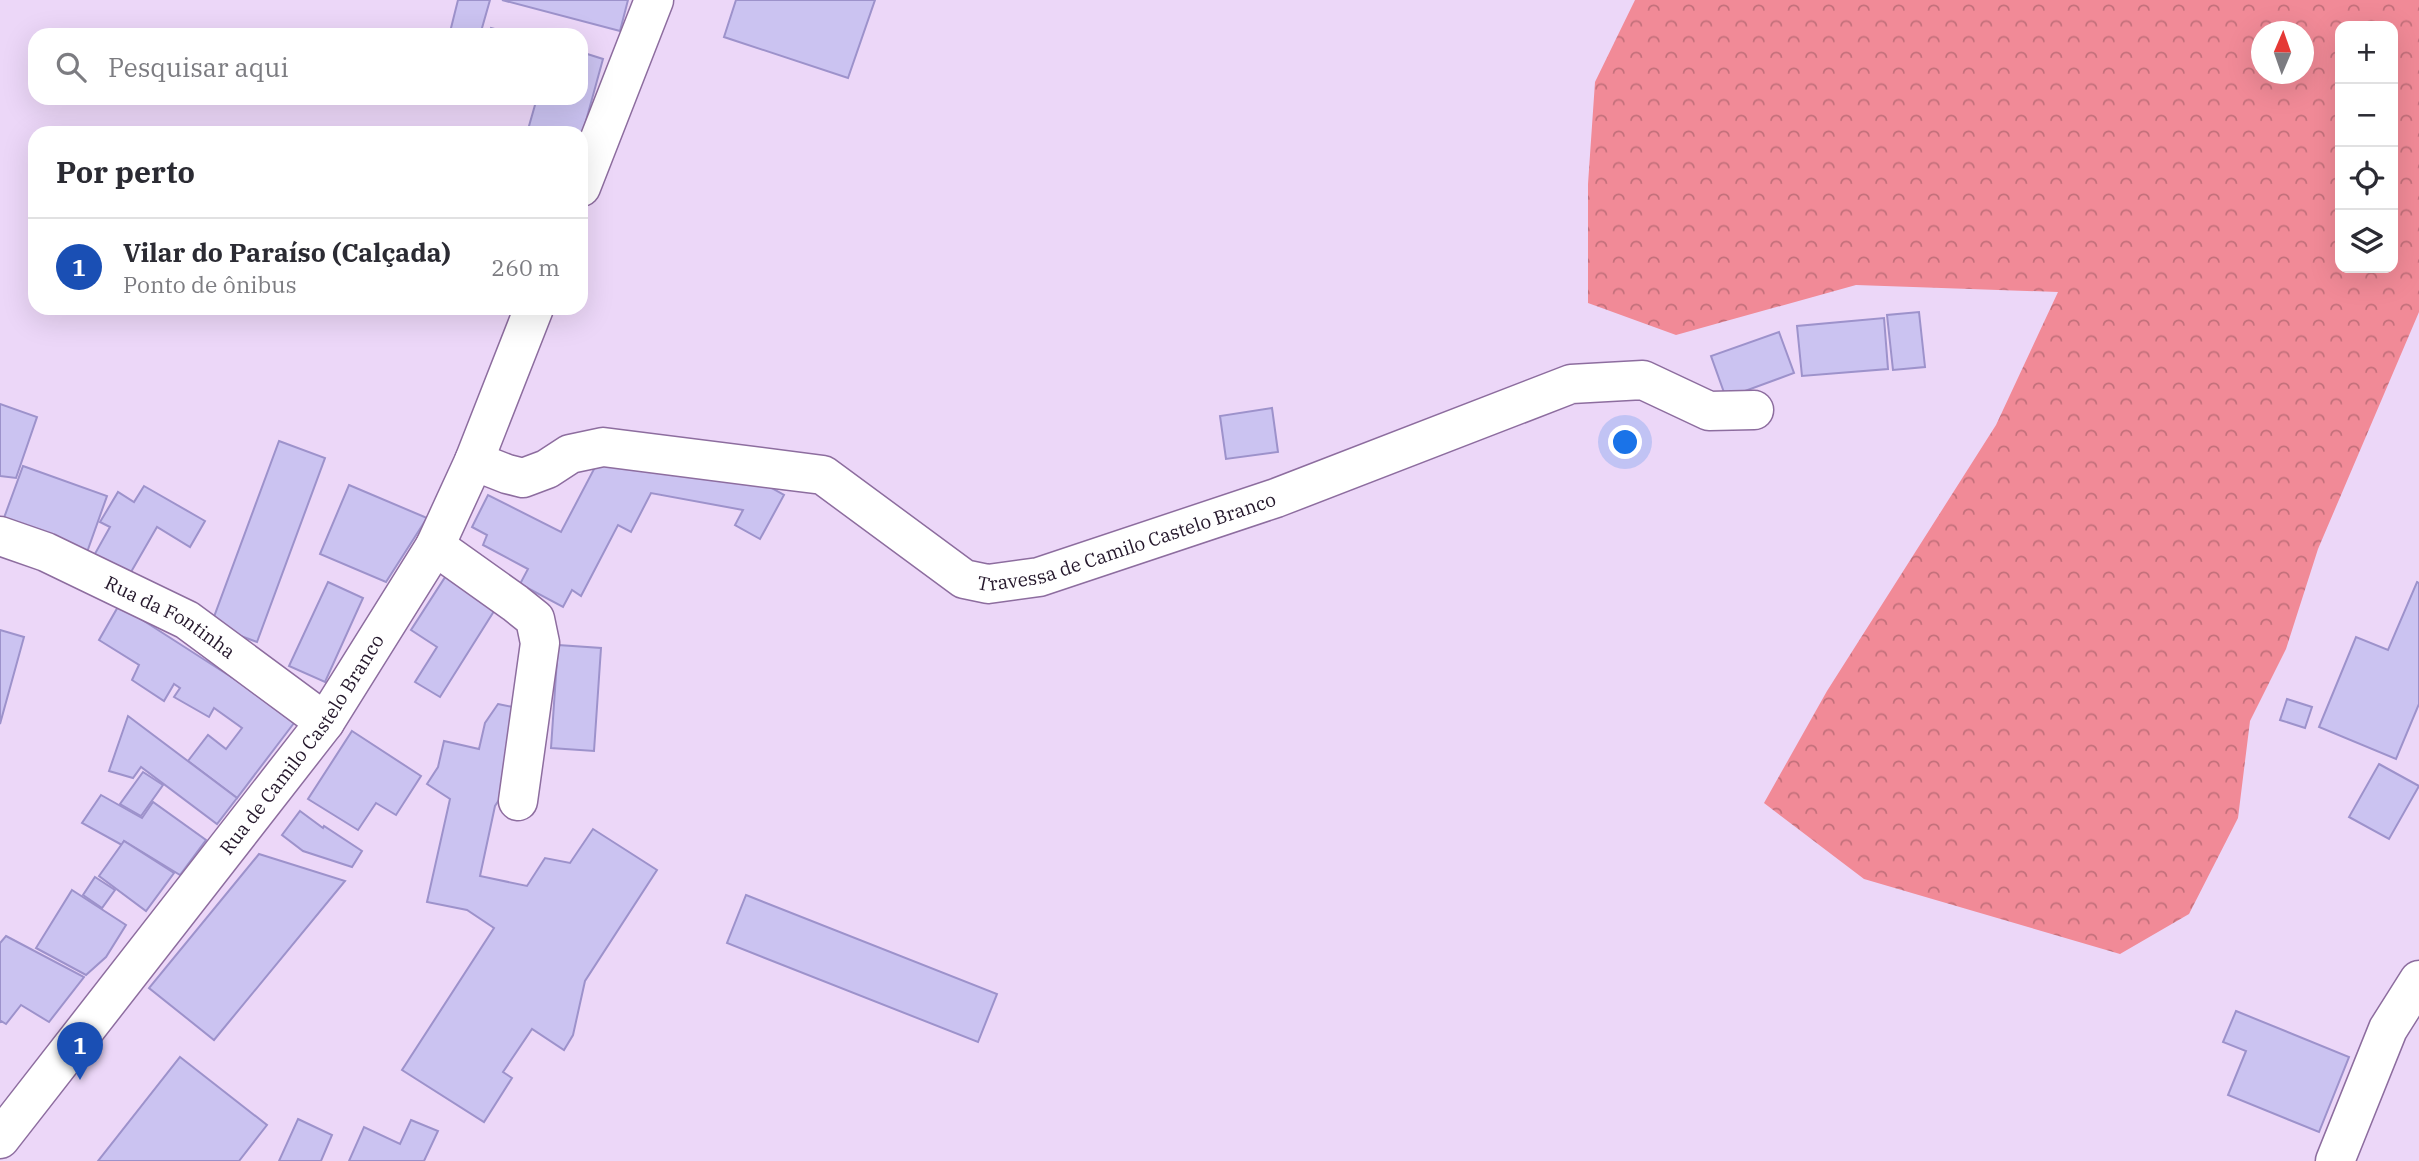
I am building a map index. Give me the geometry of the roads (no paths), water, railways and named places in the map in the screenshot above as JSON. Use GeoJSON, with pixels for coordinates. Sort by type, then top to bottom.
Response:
{"type":"FeatureCollection","features":[{"type":"Feature","properties":{"kind":"street"},"geometry":{"type":"LineString","coordinates":[[588,169],[654,0]]}},
{"type":"Feature","properties":{"kind":"street","name":"Rua de Camilo Castelo Branco"},"geometry":{"type":"LineString","coordinates":[[0,1139],[325,722],[435,546],[474,461],[531,315]]}},
{"type":"Feature","properties":{"kind":"street","name":"Travessa de Camilo Castelo Branco"},"geometry":{"type":"LineString","coordinates":[[474,461],[523,478],[570,454],[603,447],[823,475],[964,579],[988,584],[1039,577],[1276,498],[1571,384],[1643,380],[1709,411],[1754,410]]}},
{"type":"Feature","properties":{"kind":"street","name":"Rua da Fontinha"},"geometry":{"type":"LineString","coordinates":[[0,536],[46,552],[187,620],[325,722]]}},
{"type":"Feature","properties":{"kind":"street"},"geometry":{"type":"LineString","coordinates":[[435,546],[535,619],[540,643],[518,801]]}},
{"type":"Feature","properties":{"kind":"street"},"geometry":{"type":"LineString","coordinates":[[2335,1161],[2388,1029],[2419,980]]}},
{"type":"Feature","properties":{"kind":"place","name":"Vilar do Paraíso (Calçada)"},"geometry":{"type":"Point","coordinates":[80,1080]}}]}
